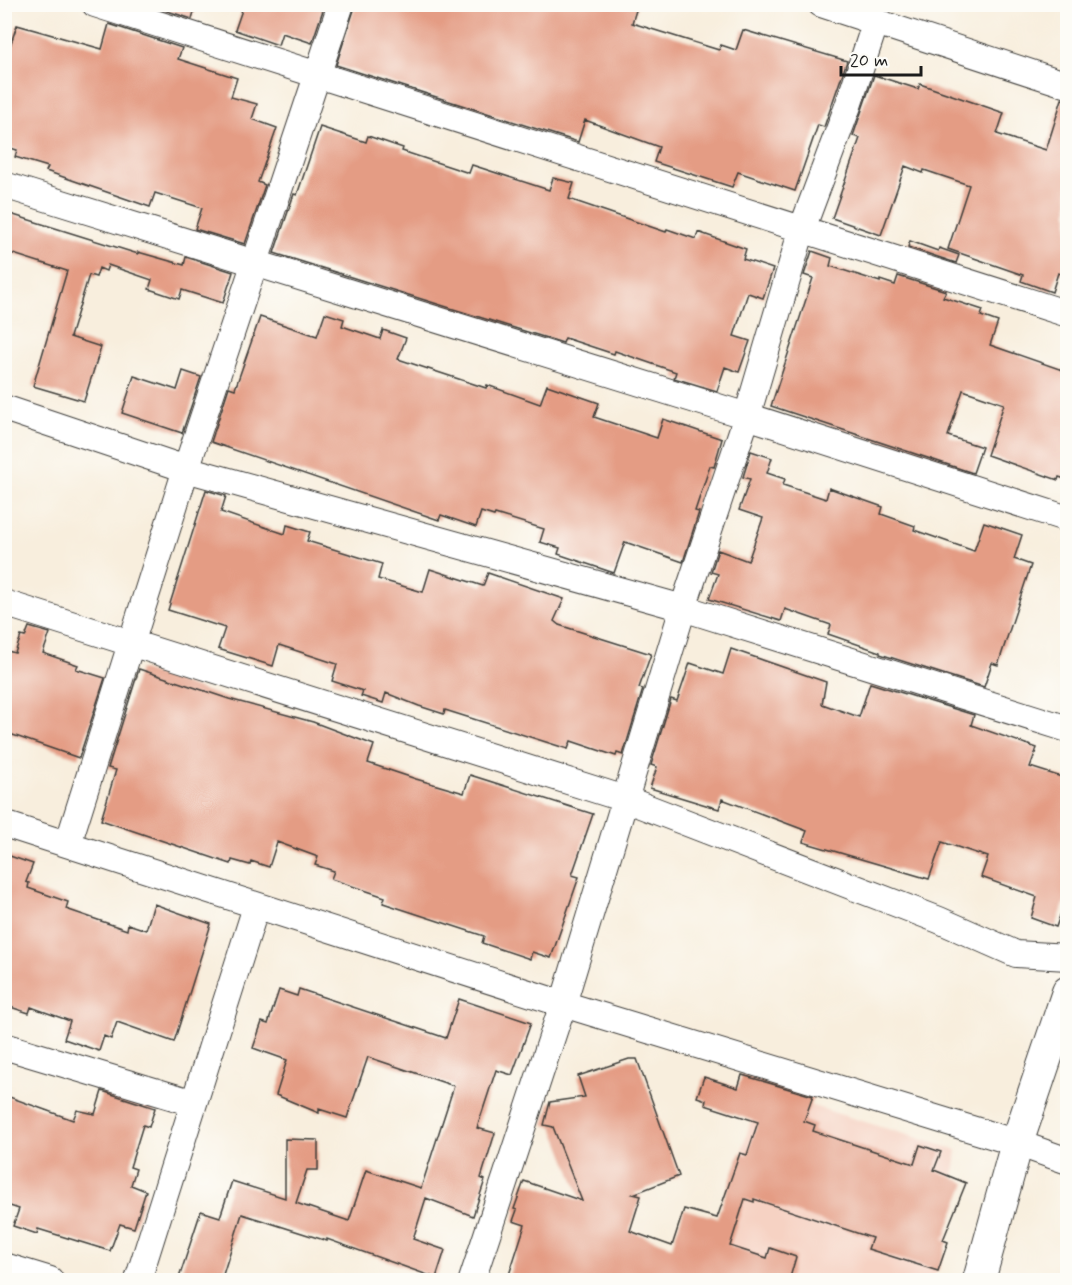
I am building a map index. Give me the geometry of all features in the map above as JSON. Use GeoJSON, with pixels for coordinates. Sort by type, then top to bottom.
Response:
{"type":"FeatureCollection","features":[{"type":"Feature","properties":{"kind":"street"},"geometry":{"type":"LineString","coordinates":[[95,4],[1068,314]]}},
{"type":"Feature","properties":{"kind":"street"},"geometry":{"type":"LineString","coordinates":[[68,844],[134,642],[186,469],[257,262],[341,4]]}},
{"type":"Feature","properties":{"kind":"street"},"geometry":{"type":"LineString","coordinates":[[821,4],[875,24],[1068,85]]}},
{"type":"Feature","properties":{"kind":"street"},"geometry":{"type":"LineString","coordinates":[[472,1281],[563,1005],[683,608],[747,416],[802,229],[848,106],[875,24]]}},
{"type":"Feature","properties":{"kind":"street"},"geometry":{"type":"LineString","coordinates":[[4,185],[257,262],[1068,519]]}},
{"type":"Feature","properties":{"kind":"street"},"geometry":{"type":"LineString","coordinates":[[4,408],[186,469],[683,608],[1068,729]]}},
{"type":"Feature","properties":{"kind":"street"},"geometry":{"type":"LineString","coordinates":[[4,603],[134,642],[625,799],[939,920],[1016,954],[1068,957]]}},
{"type":"Feature","properties":{"kind":"street"},"geometry":{"type":"LineString","coordinates":[[4,824],[563,1005],[1017,1143],[1068,1161]]}},
{"type":"Feature","properties":{"kind":"street"},"geometry":{"type":"LineString","coordinates":[[138,1281],[256,907]]}},
{"type":"Feature","properties":{"kind":"street"},"geometry":{"type":"LineString","coordinates":[[979,1281],[1017,1143],[1068,992]]}},
{"type":"Feature","properties":{"kind":"street"},"geometry":{"type":"LineString","coordinates":[[4,1046],[194,1103]]}},
{"type":"Feature","properties":{"kind":"street"},"geometry":{"type":"LineString","coordinates":[[4,1266],[50,1281]]}},
{"type":"Feature","properties":{"kind":"shaded area"},"geometry":{"type":"Polygon","coordinates":[[[760,1090],[957,1150],[947,1242],[933,1280],[703,1280],[760,1090]]]}},
{"type":"Feature","properties":{"kind":"building"},"geometry":{"type":"Polygon","coordinates":[[[146,4],[196,4],[192,19],[146,4]]]}},
{"type":"Feature","properties":{"kind":"building"},"geometry":{"type":"Polygon","coordinates":[[[244,4],[325,4],[312,43],[282,33],[278,45],[235,30],[244,4]]]}},
{"type":"Feature","properties":{"kind":"building"},"geometry":{"type":"Polygon","coordinates":[[[356,4],[638,4],[632,23],[719,50],[721,45],[736,50],[743,30],[847,61],[824,127],[818,125],[795,191],[738,172],[732,187],[654,162],[659,147],[585,120],[578,142],[336,65],[356,4]]]}},
{"type":"Feature","properties":{"kind":"building"},"geometry":{"type":"Polygon","coordinates":[[[109,24],[182,48],[178,59],[237,78],[231,97],[257,104],[252,119],[277,128],[258,182],[265,185],[245,244],[195,229],[202,208],[155,193],[150,207],[46,171],[48,167],[15,157],[17,150],[4,146],[4,64],[17,25],[102,49],[109,24]]]}},
{"type":"Feature","properties":{"kind":"building"},"geometry":{"type":"Polygon","coordinates":[[[874,75],[918,89],[920,84],[1004,113],[997,134],[1046,150],[1062,99],[1068,100],[1068,276],[1058,273],[1052,292],[1021,281],[1023,275],[948,249],[969,185],[905,166],[881,235],[832,218],[860,138],[853,136],[874,75]]]}},
{"type":"Feature","properties":{"kind":"building"},"geometry":{"type":"Polygon","coordinates":[[[320,127],[366,142],[368,136],[403,148],[402,151],[469,173],[472,165],[549,190],[553,178],[574,183],[569,199],[666,232],[667,229],[696,239],[698,232],[746,249],[743,259],[773,269],[763,298],[748,293],[734,336],[750,341],[739,372],[725,367],[717,391],[674,378],[676,372],[615,351],[614,354],[565,338],[563,343],[274,253],[320,127]]]}},
{"type":"Feature","properties":{"kind":"building"},"geometry":{"type":"Polygon","coordinates":[[[4,212],[138,254],[138,252],[184,265],[186,257],[233,272],[223,303],[182,290],[179,299],[149,289],[152,280],[108,265],[106,271],[99,268],[96,277],[89,275],[70,337],[101,347],[84,401],[33,386],[67,271],[4,251],[4,212]]]}},
{"type":"Feature","properties":{"kind":"building"},"geometry":{"type":"Polygon","coordinates":[[[910,241],[938,251],[939,248],[959,255],[956,263],[908,247],[910,241]]]}},
{"type":"Feature","properties":{"kind":"building"},"geometry":{"type":"Polygon","coordinates":[[[812,251],[832,258],[830,266],[880,282],[880,280],[895,285],[898,276],[946,291],[943,297],[983,310],[981,316],[998,322],[990,345],[1068,372],[1068,480],[1059,477],[1058,480],[987,455],[1004,404],[963,390],[948,436],[982,447],[973,473],[771,406],[813,278],[804,275],[812,251]]]}},
{"type":"Feature","properties":{"kind":"building"},"geometry":{"type":"Polygon","coordinates":[[[325,313],[344,319],[342,326],[380,339],[383,330],[406,338],[398,359],[486,388],[487,385],[540,404],[547,385],[599,403],[594,417],[657,438],[663,419],[722,439],[714,467],[710,466],[695,511],[699,512],[683,562],[625,542],[614,573],[558,554],[560,548],[540,542],[544,529],[481,512],[476,527],[441,515],[439,520],[211,442],[229,387],[235,389],[260,317],[317,336],[325,313]]]}},
{"type":"Feature","properties":{"kind":"building"},"geometry":{"type":"Polygon","coordinates":[[[183,371],[201,377],[182,433],[122,413],[134,376],[177,390],[183,371]]]}},
{"type":"Feature","properties":{"kind":"building"},"geometry":{"type":"Polygon","coordinates":[[[751,451],[772,458],[767,473],[785,479],[783,485],[826,499],[829,488],[883,507],[881,514],[915,526],[914,530],[974,551],[984,522],[1022,535],[1014,559],[1031,565],[998,665],[992,663],[984,687],[880,654],[880,652],[828,634],[831,625],[785,609],[781,621],[709,599],[718,574],[711,572],[718,550],[748,561],[763,518],[739,510],[750,479],[743,477],[751,451]]]}},
{"type":"Feature","properties":{"kind":"building"},"geometry":{"type":"Polygon","coordinates":[[[206,490],[226,496],[221,512],[285,534],[287,525],[310,532],[307,541],[382,564],[378,579],[423,592],[430,569],[483,586],[488,573],[564,599],[554,621],[559,625],[651,654],[639,688],[643,689],[623,755],[617,753],[616,756],[571,741],[568,749],[445,710],[444,714],[386,693],[383,703],[361,696],[363,691],[332,681],[337,664],[279,645],[273,666],[218,649],[225,628],[168,610],[206,490]]]}},
{"type":"Feature","properties":{"kind":"building"},"geometry":{"type":"Polygon","coordinates":[[[29,627],[50,633],[43,653],[78,665],[76,669],[105,678],[79,758],[4,732],[4,650],[15,653],[21,636],[25,637],[29,627]]]}},
{"type":"Feature","properties":{"kind":"building"},"geometry":{"type":"Polygon","coordinates":[[[731,649],[826,682],[822,704],[859,717],[870,683],[974,715],[971,725],[1037,748],[1030,767],[1068,779],[1068,893],[1056,927],[1031,918],[1037,897],[981,877],[988,857],[942,842],[929,879],[803,842],[807,831],[722,799],[719,809],[650,788],[657,767],[651,765],[671,699],[677,701],[690,663],[723,674],[731,649]]]}},
{"type":"Feature","properties":{"kind":"building"},"geometry":{"type":"Polygon","coordinates":[[[139,669],[229,699],[313,722],[374,745],[368,763],[416,779],[464,793],[470,775],[593,814],[572,875],[579,877],[551,958],[532,952],[530,959],[482,943],[484,936],[383,903],[385,897],[331,879],[334,871],[315,865],[318,857],[277,842],[269,867],[251,861],[250,865],[232,860],[231,864],[101,820],[116,770],[108,768],[139,669]]]}},
{"type":"Feature","properties":{"kind":"building"},"geometry":{"type":"Polygon","coordinates":[[[4,854],[33,864],[26,882],[29,883],[28,888],[68,902],[66,909],[127,930],[128,924],[146,930],[154,904],[211,924],[174,1042],[117,1022],[111,1039],[104,1036],[99,1051],[64,1039],[70,1021],[31,1007],[29,1013],[4,1005],[4,854]]]}},
{"type":"Feature","properties":{"kind":"building"},"geometry":{"type":"Polygon","coordinates":[[[299,989],[446,1038],[459,999],[531,1023],[512,1075],[496,1070],[477,1128],[495,1133],[481,1178],[485,1180],[473,1216],[426,1198],[413,1239],[445,1250],[436,1278],[327,1239],[327,1241],[242,1214],[221,1281],[178,1281],[201,1211],[220,1217],[232,1181],[285,1198],[285,1139],[318,1140],[318,1170],[307,1170],[296,1203],[349,1221],[366,1170],[421,1188],[454,1086],[368,1057],[347,1118],[319,1109],[319,1113],[276,1095],[287,1060],[253,1048],[262,1022],[268,1024],[279,990],[297,996],[299,989]]]}},
{"type":"Feature","properties":{"kind":"building"},"geometry":{"type":"Polygon","coordinates":[[[629,1059],[637,1059],[679,1176],[633,1194],[641,1196],[630,1231],[672,1246],[684,1209],[717,1218],[740,1153],[747,1155],[758,1122],[705,1105],[706,1100],[697,1097],[704,1077],[738,1088],[742,1075],[813,1096],[804,1121],[815,1125],[813,1131],[914,1164],[920,1145],[941,1152],[934,1170],[966,1183],[943,1240],[948,1242],[938,1271],[868,1249],[872,1238],[754,1199],[754,1202],[745,1199],[730,1246],[767,1258],[770,1248],[796,1257],[789,1281],[507,1281],[525,1225],[513,1221],[517,1210],[514,1209],[524,1181],[582,1201],[553,1127],[544,1125],[550,1102],[585,1097],[578,1076],[629,1059]]]}},
{"type":"Feature","properties":{"kind":"building"},"geometry":{"type":"Polygon","coordinates":[[[102,1091],[155,1108],[149,1127],[143,1125],[130,1167],[136,1169],[131,1185],[146,1191],[134,1228],[120,1224],[110,1251],[38,1229],[37,1234],[13,1226],[19,1209],[4,1204],[4,1095],[73,1120],[77,1110],[95,1114],[102,1091]]]}}]}
